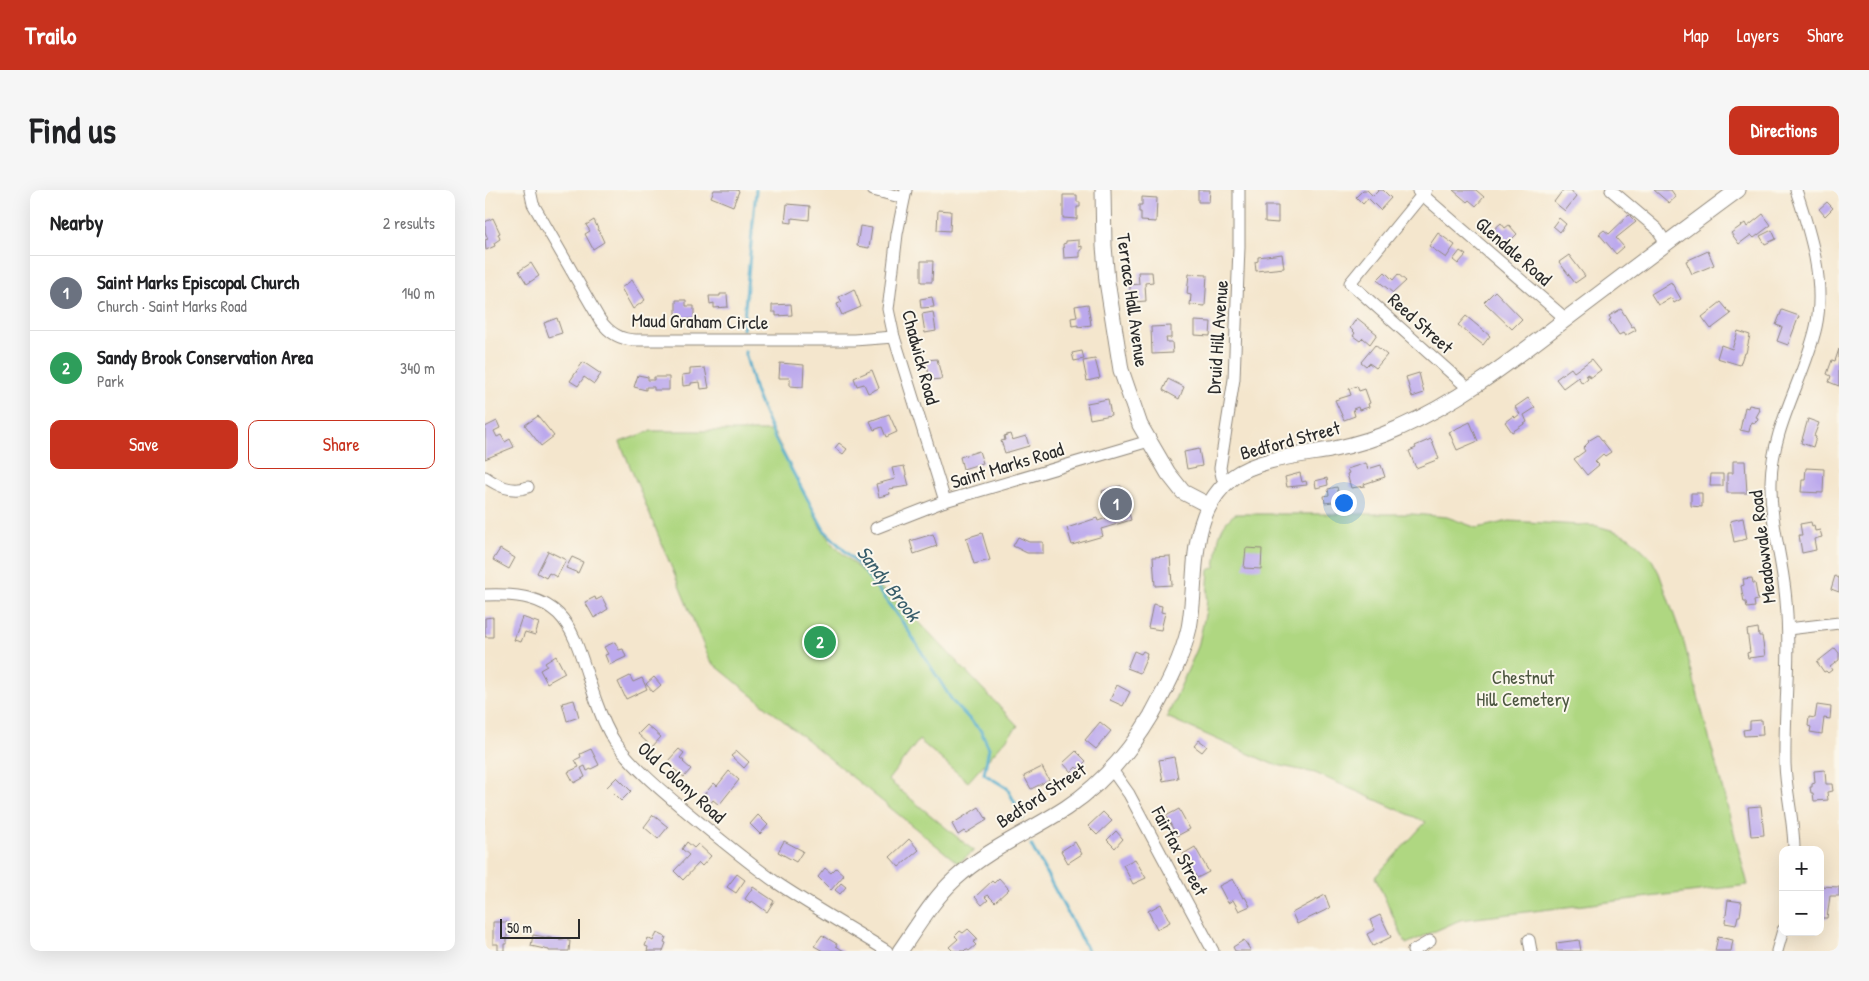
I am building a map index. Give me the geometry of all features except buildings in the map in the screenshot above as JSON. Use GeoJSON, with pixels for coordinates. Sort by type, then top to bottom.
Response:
{"type":"FeatureCollection","features":[{"type":"Feature","properties":{"kind":"main road","name":"Terrace Hall Avenue"},"geometry":{"type":"LineString","coordinates":[[1103,190],[1104,246],[1116,347],[1133,407],[1149,441],[1179,488],[1209,505]]}},
{"type":"Feature","properties":{"kind":"main road","name":"Bedford Street"},"geometry":{"type":"LineString","coordinates":[[900,951],[937,899],[954,880],[987,854],[1073,803],[1092,789],[1112,770],[1141,732],[1168,683],[1183,650],[1193,607],[1197,540],[1200,527],[1209,505],[1227,482],[1239,473],[1258,465],[1341,447],[1399,428],[1435,410],[1502,367],[1739,190]]}},
{"type":"Feature","properties":{"kind":"street","name":"Maud Graham Circle"},"geometry":{"type":"LineString","coordinates":[[531,190],[533,204],[600,320],[610,331],[622,338],[637,340],[854,340],[895,337]]}},
{"type":"Feature","properties":{"kind":"street"},"geometry":{"type":"LineString","coordinates":[[873,190],[905,194]]}},
{"type":"Feature","properties":{"kind":"street","name":"Druid Hill Avenue"},"geometry":{"type":"LineString","coordinates":[[1227,482],[1222,476],[1220,468],[1234,379],[1239,247],[1239,190]]}},
{"type":"Feature","properties":{"kind":"street"},"geometry":{"type":"LineString","coordinates":[[1611,190],[1657,229],[1667,244]]}},
{"type":"Feature","properties":{"kind":"street","name":"Meadowvale Road"},"geometry":{"type":"LineString","coordinates":[[1794,846],[1786,785],[1785,761],[1788,629],[1786,598],[1772,518],[1772,462],[1779,431],[1810,348],[1816,326],[1819,302],[1812,245],[1796,190]]}},
{"type":"Feature","properties":{"kind":"street","name":"Reed Street"},"geometry":{"type":"LineString","coordinates":[[1422,192],[1350,283],[1469,389]]}},
{"type":"Feature","properties":{"kind":"street","name":"Glendale Road"},"geometry":{"type":"LineString","coordinates":[[1422,192],[1566,319]]}},
{"type":"Feature","properties":{"kind":"street","name":"Chadwick Road"},"geometry":{"type":"LineString","coordinates":[[905,194],[897,234],[889,309],[895,337],[945,502]]}},
{"type":"Feature","properties":{"kind":"street","name":"Saint Marks Road"},"geometry":{"type":"LineString","coordinates":[[876,528],[945,502],[1149,441]]}},
{"type":"Feature","properties":{"kind":"street"},"geometry":{"type":"LineString","coordinates":[[485,477],[501,487],[512,490],[521,490],[528,487]]}},
{"type":"Feature","properties":{"kind":"street","name":"Old Colony Road"},"geometry":{"type":"LineString","coordinates":[[485,595],[513,594],[523,596],[554,609],[566,622],[577,642],[608,731],[625,755],[648,779],[725,844],[778,883],[887,951]]}},
{"type":"Feature","properties":{"kind":"street"},"geometry":{"type":"LineString","coordinates":[[1788,629],[1839,623]]}},
{"type":"Feature","properties":{"kind":"street","name":"Fairfax Street"},"geometry":{"type":"LineString","coordinates":[[1112,770],[1129,794],[1213,951]]}},
{"type":"Feature","properties":{"kind":"street"},"geometry":{"type":"LineString","coordinates":[[1777,951],[1781,936]]}},
{"type":"Feature","properties":{"kind":"street"},"geometry":{"type":"LineString","coordinates":[[1413,951],[1431,942]]}},
{"type":"Feature","properties":{"kind":"green space"},"geometry":{"type":"Polygon","coordinates":[[[651,431],[773,431],[821,528],[833,545],[920,623],[1018,726],[968,782],[919,740],[888,780],[974,851],[958,863],[710,661],[620,442],[651,431]]]}},
{"type":"Feature","properties":{"kind":"green space","name":"Chestnut Hill Cemetery"},"geometry":{"type":"Polygon","coordinates":[[[1235,514],[1412,514],[1447,517],[1477,528],[1509,521],[1597,526],[1618,532],[1630,538],[1651,558],[1659,573],[1684,643],[1748,885],[1460,920],[1406,944],[1375,877],[1426,822],[1315,773],[1272,764],[1167,717],[1198,647],[1206,610],[1209,570],[1215,567],[1221,532],[1235,514]]]}},
{"type":"Feature","properties":{"kind":"waterway","name":"Sandy Brook"},"geometry":{"type":"LineString","coordinates":[[743,329],[756,190]]}},
{"type":"Feature","properties":{"kind":"waterway","name":"Sandy Brook"},"geometry":{"type":"LineString","coordinates":[[745,352],[755,391],[775,439],[824,530],[861,567],[906,627],[953,702],[981,731],[989,748],[984,774],[1007,788],[1023,818]]}},
{"type":"Feature","properties":{"kind":"waterway","name":"Sandy Brook"},"geometry":{"type":"LineString","coordinates":[[1031,845],[1088,951]]}},
{"type":"Feature","properties":{"kind":"place","name":"Saint Marks Episcopal Church"},"geometry":{"type":"Point","coordinates":[1116,504]}},
{"type":"Feature","properties":{"kind":"place","name":"Sandy Brook Conservation Area"},"geometry":{"type":"Point","coordinates":[820,642]}}]}
